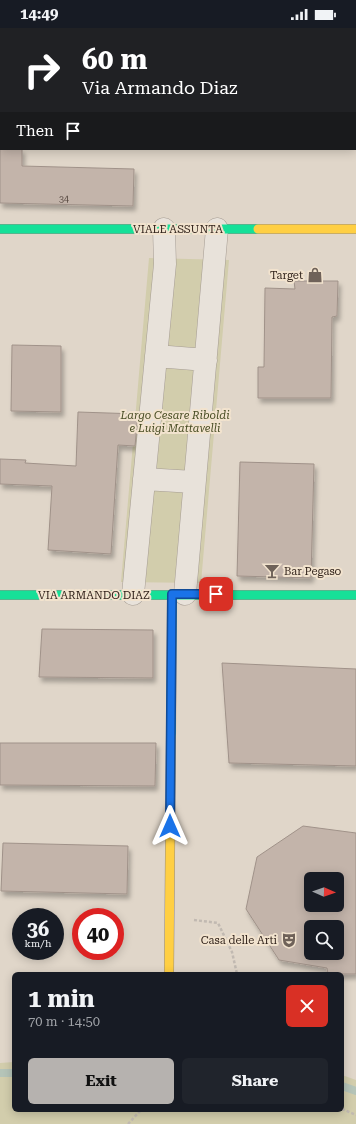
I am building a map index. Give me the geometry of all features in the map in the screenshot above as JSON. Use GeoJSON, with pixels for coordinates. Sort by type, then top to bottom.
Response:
{"type":"FeatureCollection","features":[{"type":"Feature","properties":{"kind":"street","name":"VIALE ASSUNTA"},"geometry":{"type":"LineString","coordinates":[[0,229],[356,229]]}},
{"type":"Feature","properties":{"kind":"street"},"geometry":{"type":"LineString","coordinates":[[133,594],[165,264],[164,229]]}},
{"type":"Feature","properties":{"kind":"street"},"geometry":{"type":"LineString","coordinates":[[169,972],[169,919],[178,594],[194,482],[217,229]]}},
{"type":"Feature","properties":{"kind":"street"},"geometry":{"type":"LineString","coordinates":[[156,356],[206,360]]}},
{"type":"Feature","properties":{"kind":"street"},"geometry":{"type":"LineString","coordinates":[[144,479],[194,482]]}},
{"type":"Feature","properties":{"kind":"street","name":"VIA ARMANDO DIAZ"},"geometry":{"type":"LineString","coordinates":[[0,595],[356,595]]}},
{"type":"Feature","properties":{"kind":"path"},"geometry":{"type":"LineString","coordinates":[[169,919],[201,920],[218,923],[232,952],[237,972]]}},
{"type":"Feature","properties":{"kind":"path"},"geometry":{"type":"LineString","coordinates":[[344,1110],[356,1115]]}},
{"type":"Feature","properties":{"kind":"path"},"geometry":{"type":"LineString","coordinates":[[128,1124],[139,1112]]}},
{"type":"Feature","properties":{"kind":"green space","name":"Largo Cesare Riboldi e Luigi Mattavelli"},"geometry":{"type":"Polygon","coordinates":[[[149,258],[229,260],[201,583],[121,582],[149,258]]]}},
{"type":"Feature","properties":{"kind":"green space"},"geometry":{"type":"Polygon","coordinates":[[[12,1062],[12,1112],[344,1112],[344,1076],[356,1080],[356,1124],[0,1124],[0,1063],[12,1062]]]}},
{"type":"Feature","properties":{"kind":"building"},"geometry":{"type":"Polygon","coordinates":[[[0,150],[22,150],[22,166],[134,169],[133,206],[0,203],[0,150]]]}},
{"type":"Feature","properties":{"kind":"building"},"geometry":{"type":"Polygon","coordinates":[[[294,281],[338,281],[337,316],[332,317],[331,398],[258,398],[258,367],[264,367],[265,288],[295,289],[294,281]]]}},
{"type":"Feature","properties":{"kind":"building"},"geometry":{"type":"Polygon","coordinates":[[[12,345],[61,346],[61,412],[11,411],[12,345]]]}},
{"type":"Feature","properties":{"kind":"building"},"geometry":{"type":"Polygon","coordinates":[[[78,412],[138,414],[135,446],[118,445],[111,554],[48,550],[52,486],[0,484],[0,459],[26,460],[25,463],[76,466],[78,412]]]}},
{"type":"Feature","properties":{"kind":"building"},"geometry":{"type":"Polygon","coordinates":[[[240,462],[314,464],[311,578],[237,576],[240,462]]]}},
{"type":"Feature","properties":{"kind":"building"},"geometry":{"type":"Polygon","coordinates":[[[42,629],[153,630],[153,678],[39,677],[42,629]]]}},
{"type":"Feature","properties":{"kind":"building"},"geometry":{"type":"Polygon","coordinates":[[[222,663],[356,669],[356,766],[229,763],[222,663]]]}},
{"type":"Feature","properties":{"kind":"building"},"geometry":{"type":"Polygon","coordinates":[[[0,743],[156,743],[155,786],[0,785],[0,743]]]}},
{"type":"Feature","properties":{"kind":"building","name":"Casa delle Arti"},"geometry":{"type":"Polygon","coordinates":[[[303,826],[356,833],[356,974],[328,972],[327,968],[279,960],[246,909],[257,857],[303,826]]]}},
{"type":"Feature","properties":{"kind":"building"},"geometry":{"type":"Polygon","coordinates":[[[3,843],[128,846],[127,894],[1,891],[3,843]]]}},
{"type":"Feature","properties":{"kind":"waterway"},"geometry":{"type":"LineString","coordinates":[[0,1073],[12,1073]]}},
{"type":"Feature","properties":{"kind":"waterway"},"geometry":{"type":"LineString","coordinates":[[344,1087],[356,1091]]}},
{"type":"Feature","properties":{"kind":"traffic: fast"},"geometry":{"type":"LineString","coordinates":[[0,229],[258,229]]}},
{"type":"Feature","properties":{"kind":"traffic: fast"},"geometry":{"type":"LineString","coordinates":[[171,736],[172,594]]}},
{"type":"Feature","properties":{"kind":"traffic: fast"},"geometry":{"type":"LineString","coordinates":[[0,595],[356,595]]}},
{"type":"Feature","properties":{"kind":"traffic: slow"},"geometry":{"type":"LineString","coordinates":[[258,229],[356,229]]}},
{"type":"Feature","properties":{"kind":"traffic: slow"},"geometry":{"type":"LineString","coordinates":[[169,972],[171,736]]}},
{"type":"Feature","properties":{"kind":"place","name":"Target"},"geometry":{"type":"Point","coordinates":[315,275]}},
{"type":"Feature","properties":{"kind":"place","name":"Bar Pegaso"},"geometry":{"type":"Point","coordinates":[272,571]}},
{"type":"Feature","properties":{"kind":"place","name":"Casa delle Arti"},"geometry":{"type":"Point","coordinates":[289,940]}},
{"type":"Feature","properties":{"kind":"route"},"geometry":{"type":"LineString","coordinates":[[170,826],[172,594],[216,594]]}}]}
